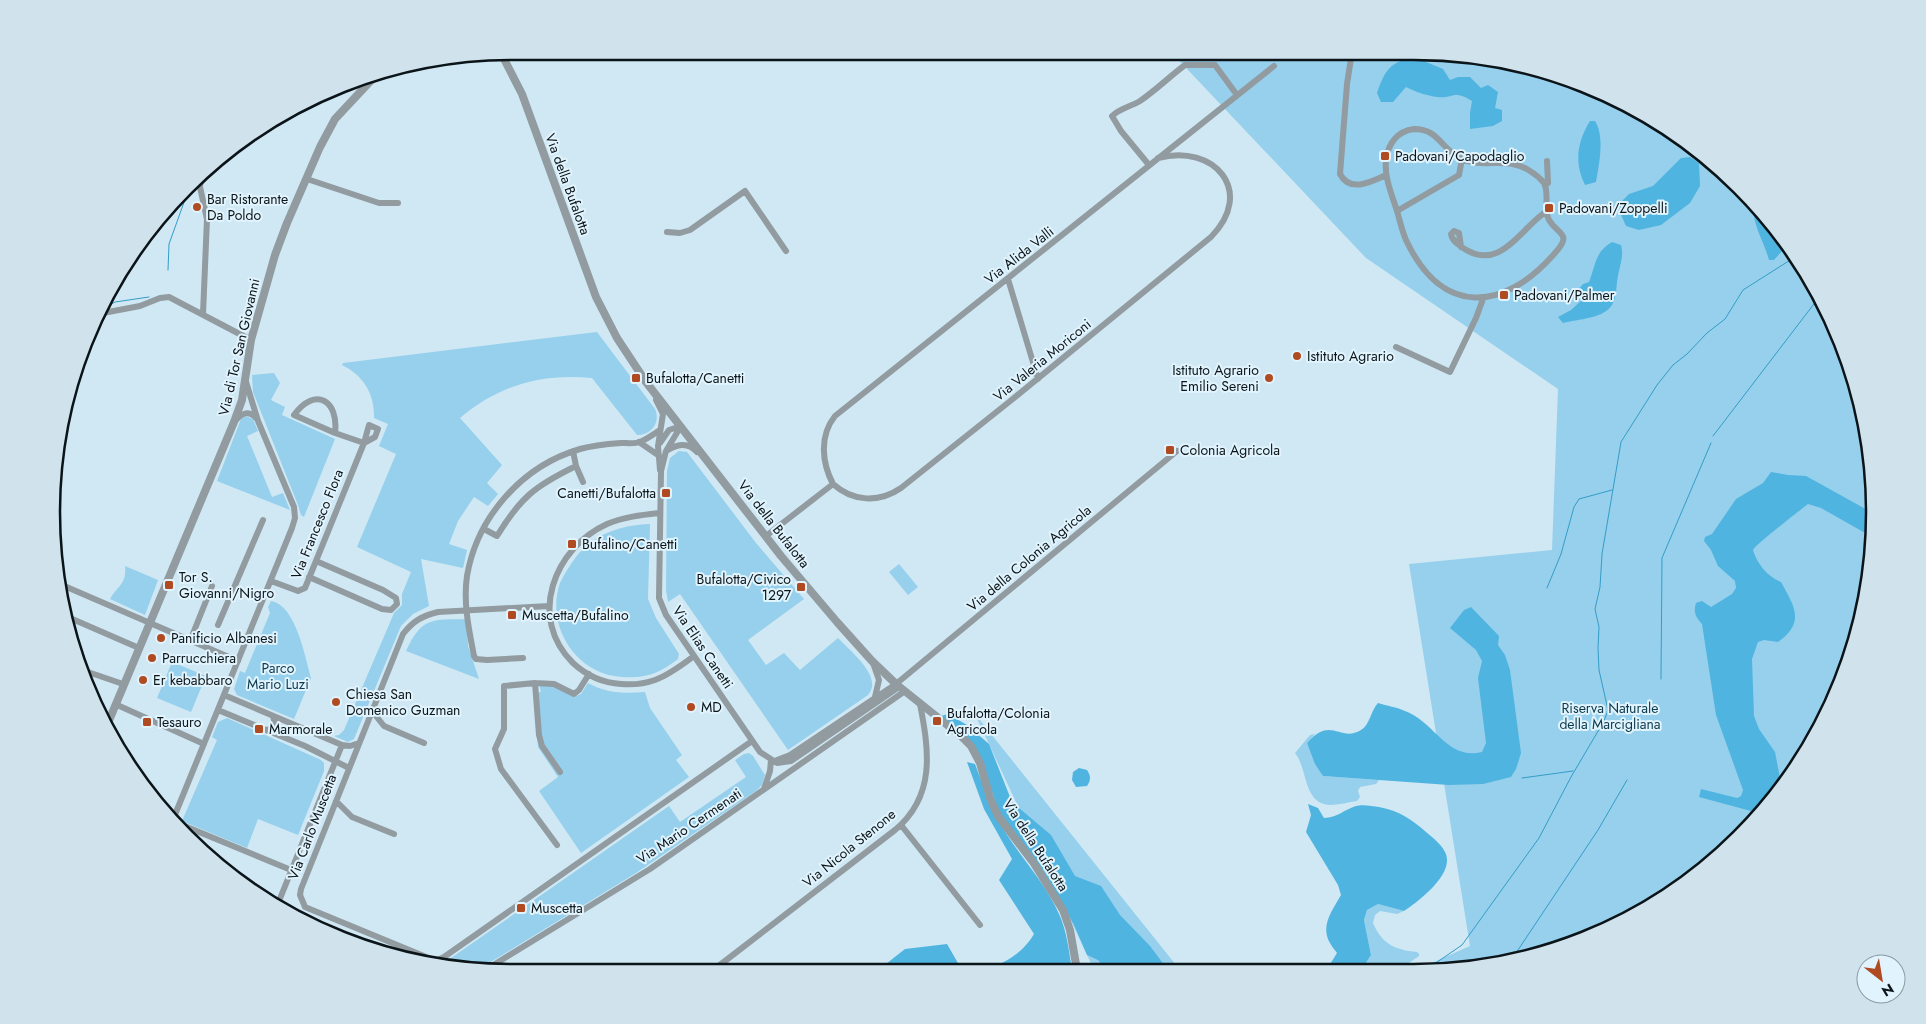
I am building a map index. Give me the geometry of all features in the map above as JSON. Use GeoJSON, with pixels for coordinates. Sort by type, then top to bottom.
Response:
{"type":"FeatureCollection","features":[{"type":"Feature","properties":{"kind":"street","name":"Via della Bufalotta"},"geometry":{"type":"LineString","coordinates":[[505,60],[522,94],[600,308],[612,329],[646,382],[816,598],[872,662],[920,704],[961,736],[973,750],[998,816],[1033,862],[1063,910],[1070,930],[1077,964]]}},
{"type":"Feature","properties":{"kind":"street"},"geometry":{"type":"LineString","coordinates":[[1350,60],[1346,84],[1339,170],[1344,180],[1356,185],[1365,184],[1386,175]]}},
{"type":"Feature","properties":{"kind":"street"},"geometry":{"type":"LineString","coordinates":[[1149,165],[1121,131],[1112,116],[1117,110],[1137,103],[1184,65],[1214,66],[1237,95]]}},
{"type":"Feature","properties":{"kind":"street","name":"Via Alida Valli"},"geometry":{"type":"LineString","coordinates":[[833,484],[827,470],[824,445],[827,428],[835,416],[1274,66]]}},
{"type":"Feature","properties":{"kind":"street","name":"Via di Tor San Giovanni"},"geometry":{"type":"LineString","coordinates":[[110,717],[242,400],[251,340],[275,255],[320,147],[335,119],[369,83]]}},
{"type":"Feature","properties":{"kind":"street"},"geometry":{"type":"LineString","coordinates":[[1419,129],[1431,133],[1450,152],[1462,159],[1474,162],[1516,164],[1536,175],[1545,186],[1549,220],[1563,234],[1564,238],[1560,248],[1535,274],[1508,291],[1482,299],[1468,298],[1451,292],[1432,278],[1415,257],[1405,239],[1386,175],[1386,158],[1391,143],[1397,136],[1409,130],[1419,129]]}},
{"type":"Feature","properties":{"kind":"street","name":"Via Valeria Moriconi"},"geometry":{"type":"LineString","coordinates":[[833,484],[843,492],[857,497],[873,499],[887,497],[901,488],[1211,237],[1222,224],[1228,208],[1229,192],[1226,180],[1217,169],[1201,159],[1189,155],[1175,154],[1158,158]]}},
{"type":"Feature","properties":{"kind":"street"},"geometry":{"type":"LineString","coordinates":[[1397,211],[1459,175],[1462,159]]}},
{"type":"Feature","properties":{"kind":"street"},"geometry":{"type":"LineString","coordinates":[[1545,186],[1548,183],[1547,161]]}},
{"type":"Feature","properties":{"kind":"street"},"geometry":{"type":"LineString","coordinates":[[307,180],[379,202],[398,203]]}},
{"type":"Feature","properties":{"kind":"street"},"geometry":{"type":"LineString","coordinates":[[200,184],[207,219],[203,314]]}},
{"type":"Feature","properties":{"kind":"street"},"geometry":{"type":"LineString","coordinates":[[667,232],[680,233],[690,230],[745,191],[786,251]]}},
{"type":"Feature","properties":{"kind":"street"},"geometry":{"type":"LineString","coordinates":[[1462,247],[1478,254],[1492,254],[1502,251],[1547,211]]}},
{"type":"Feature","properties":{"kind":"street"},"geometry":{"type":"LineString","coordinates":[[1008,279],[1038,379]]}},
{"type":"Feature","properties":{"kind":"street"},"geometry":{"type":"LineString","coordinates":[[107,312],[140,306],[166,297],[203,314],[251,340]]}},
{"type":"Feature","properties":{"kind":"street"},"geometry":{"type":"LineString","coordinates":[[1396,347],[1450,372],[1476,318],[1482,299]]}},
{"type":"Feature","properties":{"kind":"street","name":"Via Francesco Flora"},"geometry":{"type":"LineString","coordinates":[[245,378],[258,421],[294,507],[295,518],[292,528],[271,581],[298,591],[302,591],[309,578],[364,443],[335,433]]}},
{"type":"Feature","properties":{"kind":"street"},"geometry":{"type":"LineString","coordinates":[[646,382],[663,416],[658,446],[661,471]]}},
{"type":"Feature","properties":{"kind":"street"},"geometry":{"type":"LineString","coordinates":[[308,400],[323,400],[330,405],[336,420],[335,433],[294,415],[308,400]]}},
{"type":"Feature","properties":{"kind":"street"},"geometry":{"type":"LineString","coordinates":[[234,422],[242,414],[247,413],[252,414],[258,421]]}},
{"type":"Feature","properties":{"kind":"street"},"geometry":{"type":"LineString","coordinates":[[658,446],[669,430],[681,426]]}},
{"type":"Feature","properties":{"kind":"street"},"geometry":{"type":"LineString","coordinates":[[661,471],[666,451],[681,426]]}},
{"type":"Feature","properties":{"kind":"street"},"geometry":{"type":"LineString","coordinates":[[523,658],[486,660],[476,659],[474,656],[466,610],[468,576],[473,555],[484,529],[503,499],[514,488],[543,466],[562,455],[599,444],[639,442],[660,430]]}},
{"type":"Feature","properties":{"kind":"street"},"geometry":{"type":"LineString","coordinates":[[639,442],[658,455]]}},
{"type":"Feature","properties":{"kind":"street"},"geometry":{"type":"LineString","coordinates":[[666,451],[678,446],[689,446],[715,469]]}},
{"type":"Feature","properties":{"kind":"street"},"geometry":{"type":"LineString","coordinates":[[573,451],[576,466],[583,482]]}},
{"type":"Feature","properties":{"kind":"street","name":"Via della Colonia Agricola"},"geometry":{"type":"LineString","coordinates":[[900,687],[1177,451]]}},
{"type":"Feature","properties":{"kind":"street"},"geometry":{"type":"LineString","coordinates":[[484,529],[497,536],[511,512],[543,482],[576,466]]}},
{"type":"Feature","properties":{"kind":"street","name":"Via Elias Canetti"},"geometry":{"type":"LineString","coordinates":[[661,471],[658,598],[664,612],[752,741],[762,754],[771,760]]}},
{"type":"Feature","properties":{"kind":"street"},"geometry":{"type":"LineString","coordinates":[[766,536],[833,484]]}},
{"type":"Feature","properties":{"kind":"street"},"geometry":{"type":"LineString","coordinates":[[659,513],[618,520],[598,529],[571,552],[557,572],[551,592],[549,606],[552,628],[562,648],[572,661],[589,674],[614,683],[642,683],[665,676],[694,656]]}},
{"type":"Feature","properties":{"kind":"street"},"geometry":{"type":"LineString","coordinates":[[218,625],[263,520]]}},
{"type":"Feature","properties":{"kind":"street"},"geometry":{"type":"LineString","coordinates":[[309,578],[382,609],[391,610],[397,604],[396,598],[383,590],[316,561]]}},
{"type":"Feature","properties":{"kind":"street"},"geometry":{"type":"LineString","coordinates":[[175,813],[271,581]]}},
{"type":"Feature","properties":{"kind":"street"},"geometry":{"type":"LineString","coordinates":[[190,640],[212,586]]}},
{"type":"Feature","properties":{"kind":"street"},"geometry":{"type":"LineString","coordinates":[[67,587],[238,661]]}},
{"type":"Feature","properties":{"kind":"street","name":"Via Carlo Muscetta"},"geometry":{"type":"LineString","coordinates":[[419,954],[304,907],[300,895],[301,889],[403,634],[410,626],[424,616],[438,612],[549,606]]}},
{"type":"Feature","properties":{"kind":"street"},"geometry":{"type":"LineString","coordinates":[[73,619],[138,648]]}},
{"type":"Feature","properties":{"kind":"street"},"geometry":{"type":"LineString","coordinates":[[872,662],[879,680],[875,698]]}},
{"type":"Feature","properties":{"kind":"street"},"geometry":{"type":"LineString","coordinates":[[90,673],[123,684]]}},
{"type":"Feature","properties":{"kind":"street"},"geometry":{"type":"LineString","coordinates":[[557,845],[502,768],[495,749],[504,729],[504,686],[554,684],[574,694],[579,690],[589,674]]}},
{"type":"Feature","properties":{"kind":"street"},"geometry":{"type":"LineString","coordinates":[[535,684],[539,735],[542,746],[560,772]]}},
{"type":"Feature","properties":{"kind":"street"},"geometry":{"type":"LineString","coordinates":[[771,760],[777,763],[792,761],[875,698],[900,687]]}},
{"type":"Feature","properties":{"kind":"street"},"geometry":{"type":"LineString","coordinates":[[771,760],[784,759],[900,687]]}},
{"type":"Feature","properties":{"kind":"street","name":"Via Mario Cermenati"},"geometry":{"type":"LineString","coordinates":[[496,963],[650,869],[780,780],[900,687]]}},
{"type":"Feature","properties":{"kind":"street"},"geometry":{"type":"LineString","coordinates":[[224,695],[342,745],[349,750],[353,758],[336,760]]}},
{"type":"Feature","properties":{"kind":"street"},"geometry":{"type":"LineString","coordinates":[[115,704],[204,744]]}},
{"type":"Feature","properties":{"kind":"street","name":"Via Nicola Stenone"},"geometry":{"type":"LineString","coordinates":[[721,964],[901,825],[918,801],[926,774],[927,741],[920,704]]}},
{"type":"Feature","properties":{"kind":"street"},"geometry":{"type":"LineString","coordinates":[[218,710],[302,744],[349,768]]}},
{"type":"Feature","properties":{"kind":"street"},"geometry":{"type":"LineString","coordinates":[[372,712],[384,726],[424,743]]}},
{"type":"Feature","properties":{"kind":"street"},"geometry":{"type":"LineString","coordinates":[[267,730],[275,724],[273,716]]}},
{"type":"Feature","properties":{"kind":"street"},"geometry":{"type":"LineString","coordinates":[[302,744],[303,736],[308,731]]}},
{"type":"Feature","properties":{"kind":"street","name":"Via Carlo Muscetta"},"geometry":{"type":"LineString","coordinates":[[443,958],[752,741]]}},
{"type":"Feature","properties":{"kind":"street"},"geometry":{"type":"LineString","coordinates":[[342,745],[350,746],[359,743]]}},
{"type":"Feature","properties":{"kind":"street"},"geometry":{"type":"LineString","coordinates":[[279,899],[342,745]]}},
{"type":"Feature","properties":{"kind":"street"},"geometry":{"type":"LineString","coordinates":[[764,790],[770,771],[771,760]]}},
{"type":"Feature","properties":{"kind":"street"},"geometry":{"type":"LineString","coordinates":[[788,774],[792,761]]}},
{"type":"Feature","properties":{"kind":"street"},"geometry":{"type":"LineString","coordinates":[[770,771],[780,780]]}},
{"type":"Feature","properties":{"kind":"street"},"geometry":{"type":"LineString","coordinates":[[336,800],[352,818],[394,834]]}},
{"type":"Feature","properties":{"kind":"street"},"geometry":{"type":"LineString","coordinates":[[901,825],[980,925]]}},
{"type":"Feature","properties":{"kind":"street"},"geometry":{"type":"LineString","coordinates":[[188,828],[291,870]]}},
{"type":"Feature","properties":{"kind":"green space","name":"Riserva Naturale della Marcigliana"},"geometry":{"type":"Polygon","coordinates":[[[1179,60],[1414,60],[1473,64],[1531,75],[1587,94],[1614,107],[1665,136],[1689,153],[1734,192],[1773,237],[1790,261],[1819,312],[1832,339],[1851,395],[1862,453],[1865,482],[1865,542],[1862,571],[1851,629],[1842,657],[1832,685],[1805,738],[1773,787],[1754,810],[1734,832],[1689,871],[1665,888],[1614,917],[1587,930],[1531,949],[1473,960],[1431,963],[1470,946],[1409,564],[1552,550],[1558,389],[1366,258],[1179,60]]]}},
{"type":"Feature","properties":{"kind":"green space"},"geometry":{"type":"Polygon","coordinates":[[[597,332],[655,409],[657,419],[654,427],[647,433],[637,435],[592,378],[574,377],[539,380],[522,384],[490,397],[460,418],[502,465],[487,483],[498,494],[488,506],[474,497],[458,521],[449,544],[467,550],[463,568],[421,559],[429,606],[413,614],[401,626],[354,739],[348,742],[334,736],[339,735],[344,730],[394,613],[402,605],[402,594],[411,572],[357,547],[396,454],[379,446],[388,424],[374,418],[370,393],[362,380],[342,365],[343,363],[597,332]]]}},
{"type":"Feature","properties":{"kind":"green space"},"geometry":{"type":"Polygon","coordinates":[[[274,373],[280,383],[271,400],[285,407],[282,415],[335,439],[304,517],[301,515],[253,392],[252,375],[274,373]]]}},
{"type":"Feature","properties":{"kind":"green space"},"geometry":{"type":"Polygon","coordinates":[[[245,416],[253,419],[258,431],[247,436],[272,497],[283,493],[290,510],[217,481],[241,419],[245,416]]]}},
{"type":"Feature","properties":{"kind":"green space"},"geometry":{"type":"Polygon","coordinates":[[[679,451],[687,452],[756,543],[804,599],[748,640],[766,665],[784,653],[800,670],[838,638],[864,665],[872,680],[872,688],[868,695],[788,750],[680,594],[668,602],[666,590],[667,471],[670,458],[679,451]]]}},
{"type":"Feature","properties":{"kind":"green space"},"geometry":{"type":"Polygon","coordinates":[[[650,524],[648,599],[656,618],[679,654],[678,659],[662,670],[647,675],[624,677],[599,672],[575,654],[566,642],[560,629],[557,614],[557,598],[560,583],[576,557],[591,542],[609,532],[629,526],[650,524]]]}},
{"type":"Feature","properties":{"kind":"green space"},"geometry":{"type":"Polygon","coordinates":[[[899,564],[918,587],[908,595],[889,572],[899,564]]]}},
{"type":"Feature","properties":{"kind":"green space"},"geometry":{"type":"Polygon","coordinates":[[[125,566],[158,580],[145,615],[110,599],[125,577],[125,566]]]}},
{"type":"Feature","properties":{"kind":"green space","name":"Parco Mario Luzi"},"geometry":{"type":"Polygon","coordinates":[[[271,601],[280,605],[293,622],[302,645],[311,678],[294,719],[237,695],[234,689],[240,671],[245,673],[270,613],[268,607],[271,601]]]}},
{"type":"Feature","properties":{"kind":"green space"},"geometry":{"type":"Polygon","coordinates":[[[467,619],[468,646],[479,679],[406,651],[418,631],[430,622],[467,619]]]}},
{"type":"Feature","properties":{"kind":"green space"},"geometry":{"type":"Polygon","coordinates":[[[172,662],[206,676],[191,712],[157,698],[172,662]]]}},
{"type":"Feature","properties":{"kind":"green space"},"geometry":{"type":"Polygon","coordinates":[[[588,683],[615,692],[645,692],[650,708],[682,755],[676,760],[689,777],[581,853],[539,791],[558,777],[538,747],[534,693],[541,692],[539,684],[556,685],[574,697],[581,694],[588,683]]]}},
{"type":"Feature","properties":{"kind":"green space"},"geometry":{"type":"Polygon","coordinates":[[[975,714],[1175,964],[1091,964],[975,714]]]}},
{"type":"Feature","properties":{"kind":"green space"},"geometry":{"type":"Polygon","coordinates":[[[227,718],[324,763],[324,771],[298,835],[258,819],[247,848],[182,821],[217,740],[212,737],[218,722],[227,718]]]}},
{"type":"Feature","properties":{"kind":"green space"},"geometry":{"type":"Polygon","coordinates":[[[1315,734],[1307,743],[1323,776],[1379,780],[1376,784],[1360,787],[1358,791],[1360,797],[1357,801],[1330,805],[1321,803],[1310,792],[1295,753],[1310,735],[1315,734]]]}},
{"type":"Feature","properties":{"kind":"green space"},"geometry":{"type":"Polygon","coordinates":[[[749,753],[753,756],[765,775],[762,785],[756,791],[636,873],[489,963],[449,959],[669,806],[680,822],[746,777],[735,760],[749,753]]]}},
{"type":"Feature","properties":{"kind":"green space"},"geometry":{"type":"Polygon","coordinates":[[[1378,904],[1404,911],[1397,914],[1380,911],[1375,915],[1373,923],[1381,936],[1390,945],[1402,950],[1417,952],[1419,956],[1407,964],[1365,964],[1371,955],[1364,920],[1367,910],[1378,904]]]}},
{"type":"Feature","properties":{"kind":"shaded area"},"geometry":{"type":"Polygon","coordinates":[[[1404,60],[1422,60],[1443,69],[1450,80],[1458,77],[1470,77],[1481,88],[1488,85],[1498,92],[1495,108],[1502,110],[1502,121],[1493,126],[1470,129],[1472,101],[1457,95],[1433,96],[1406,87],[1393,102],[1381,102],[1377,93],[1383,78],[1390,68],[1404,60]]]}},
{"type":"Feature","properties":{"kind":"shaded area"},"geometry":{"type":"Polygon","coordinates":[[[1590,121],[1595,121],[1601,142],[1596,182],[1585,185],[1579,169],[1578,153],[1582,137],[1590,121]]]}},
{"type":"Feature","properties":{"kind":"shaded area"},"geometry":{"type":"Polygon","coordinates":[[[1690,157],[1699,163],[1700,186],[1690,203],[1661,225],[1639,230],[1626,226],[1621,215],[1620,203],[1629,194],[1653,186],[1681,158],[1690,157]]]}},
{"type":"Feature","properties":{"kind":"shaded area"},"geometry":{"type":"Polygon","coordinates":[[[1754,216],[1783,251],[1774,260],[1769,260],[1754,216]]]}},
{"type":"Feature","properties":{"kind":"shaded area"},"geometry":{"type":"Polygon","coordinates":[[[1612,242],[1621,245],[1622,253],[1613,303],[1604,312],[1591,318],[1563,323],[1558,317],[1571,310],[1584,298],[1585,291],[1577,291],[1583,284],[1589,282],[1596,260],[1602,250],[1612,242]]]}},
{"type":"Feature","properties":{"kind":"shaded area"},"geometry":{"type":"Polygon","coordinates":[[[1771,472],[1806,476],[1866,509],[1866,512],[1865,533],[1821,508],[1808,504],[1753,550],[1757,560],[1764,569],[1781,582],[1793,606],[1795,621],[1787,635],[1778,642],[1764,640],[1758,642],[1752,659],[1754,716],[1759,729],[1775,752],[1780,777],[1753,811],[1699,797],[1701,789],[1737,798],[1741,796],[1743,790],[1716,715],[1702,624],[1695,610],[1696,603],[1702,601],[1711,607],[1732,594],[1736,588],[1735,581],[1718,566],[1711,550],[1704,541],[1705,537],[1712,534],[1736,499],[1763,483],[1771,472]]]}},
{"type":"Feature","properties":{"kind":"shaded area"},"geometry":{"type":"Polygon","coordinates":[[[1471,607],[1499,636],[1498,645],[1505,655],[1510,670],[1521,753],[1516,769],[1511,777],[1483,784],[1449,785],[1323,776],[1315,764],[1307,743],[1315,735],[1323,731],[1329,730],[1347,734],[1361,730],[1366,725],[1378,703],[1399,708],[1415,716],[1441,739],[1459,751],[1470,753],[1482,752],[1486,743],[1478,678],[1482,661],[1476,650],[1450,628],[1464,610],[1471,607]]]}},
{"type":"Feature","properties":{"kind":"shaded area"},"geometry":{"type":"Polygon","coordinates":[[[948,714],[967,725],[989,744],[1012,802],[1051,835],[1075,876],[1101,886],[1120,915],[1150,946],[1164,964],[1101,964],[1098,960],[1087,955],[1074,925],[1051,884],[1000,815],[979,754],[941,716],[948,714]]]}},
{"type":"Feature","properties":{"kind":"shaded area"},"geometry":{"type":"Polygon","coordinates":[[[967,762],[975,764],[1002,827],[1040,880],[1053,902],[1064,927],[1071,964],[999,964],[1019,952],[1034,934],[999,880],[1012,859],[984,809],[967,762]]]}},
{"type":"Feature","properties":{"kind":"shaded area"},"geometry":{"type":"Polygon","coordinates":[[[1079,768],[1087,770],[1089,774],[1090,780],[1087,786],[1076,787],[1072,780],[1073,772],[1079,768]]]}},
{"type":"Feature","properties":{"kind":"shaded area"},"geometry":{"type":"Polygon","coordinates":[[[1308,804],[1318,808],[1324,818],[1333,817],[1358,805],[1386,809],[1405,816],[1415,823],[1437,841],[1445,852],[1447,860],[1441,877],[1434,886],[1411,906],[1404,911],[1378,904],[1367,910],[1364,920],[1371,955],[1365,964],[1330,964],[1337,953],[1327,937],[1326,931],[1328,919],[1341,895],[1338,885],[1306,832],[1311,815],[1308,804]]]}},
{"type":"Feature","properties":{"kind":"shaded area"},"geometry":{"type":"Polygon","coordinates":[[[947,944],[959,964],[886,964],[905,949],[947,944]]]}},
{"type":"Feature","properties":{"kind":"waterway"},"geometry":{"type":"LineString","coordinates":[[168,270],[169,244],[185,200]]}},
{"type":"Feature","properties":{"kind":"waterway"},"geometry":{"type":"LineString","coordinates":[[1435,963],[1462,945],[1539,838],[1571,777],[1604,721],[1608,710],[1599,670],[1599,627],[1595,609],[1600,587],[1602,554],[1621,442],[1657,385],[1673,365],[1725,319],[1743,290],[1790,260]]}},
{"type":"Feature","properties":{"kind":"waterway"},"geometry":{"type":"LineString","coordinates":[[111,304],[149,297]]}},
{"type":"Feature","properties":{"kind":"waterway"},"geometry":{"type":"LineString","coordinates":[[1713,436],[1814,303]]}},
{"type":"Feature","properties":{"kind":"waterway"},"geometry":{"type":"LineString","coordinates":[[1661,679],[1662,558],[1711,443]]}},
{"type":"Feature","properties":{"kind":"waterway"},"geometry":{"type":"LineString","coordinates":[[1547,588],[1561,554],[1574,507],[1579,499],[1612,490]]}},
{"type":"Feature","properties":{"kind":"waterway"},"geometry":{"type":"LineString","coordinates":[[1522,778],[1573,771]]}},
{"type":"Feature","properties":{"kind":"waterway"},"geometry":{"type":"LineString","coordinates":[[1517,952],[1598,830],[1627,780]]}},
{"type":"Feature","properties":{"kind":"place","name":"Padovani/Capodaglio"},"geometry":{"type":"Point","coordinates":[1385,156]}},
{"type":"Feature","properties":{"kind":"place","name":"Bar Ristorante Da Poldo"},"geometry":{"type":"Point","coordinates":[197,207]}},
{"type":"Feature","properties":{"kind":"place","name":"Padovani/Zoppelli"},"geometry":{"type":"Point","coordinates":[1549,208]}},
{"type":"Feature","properties":{"kind":"place","name":"Padovani/Palmer"},"geometry":{"type":"Point","coordinates":[1504,295]}},
{"type":"Feature","properties":{"kind":"place","name":"Istituto Agrario"},"geometry":{"type":"Point","coordinates":[1297,356]}},
{"type":"Feature","properties":{"kind":"place","name":"Bufalotta/Canetti"},"geometry":{"type":"Point","coordinates":[636,378]}},
{"type":"Feature","properties":{"kind":"place","name":"Istituto Agrario Emilio Sereni"},"geometry":{"type":"Point","coordinates":[1269,378]}},
{"type":"Feature","properties":{"kind":"place","name":"Colonia Agricola"},"geometry":{"type":"Point","coordinates":[1170,450]}},
{"type":"Feature","properties":{"kind":"place","name":"Canetti/Bufalotta"},"geometry":{"type":"Point","coordinates":[666,493]}},
{"type":"Feature","properties":{"kind":"place","name":"Bufalino/Canetti"},"geometry":{"type":"Point","coordinates":[572,544]}},
{"type":"Feature","properties":{"kind":"place","name":"Tor S. Giovanni/Nigro"},"geometry":{"type":"Point","coordinates":[169,585]}},
{"type":"Feature","properties":{"kind":"place","name":"Bufalotta/Civico 1297"},"geometry":{"type":"Point","coordinates":[801,587]}},
{"type":"Feature","properties":{"kind":"place","name":"Muscetta/Bufalino"},"geometry":{"type":"Point","coordinates":[512,615]}},
{"type":"Feature","properties":{"kind":"place","name":"Panificio Albanesi"},"geometry":{"type":"Point","coordinates":[161,638]}},
{"type":"Feature","properties":{"kind":"place","name":"Parrucchiera"},"geometry":{"type":"Point","coordinates":[152,658]}},
{"type":"Feature","properties":{"kind":"place","name":"Er kebabbaro"},"geometry":{"type":"Point","coordinates":[143,680]}},
{"type":"Feature","properties":{"kind":"place","name":"Chiesa San Domenico Guzman"},"geometry":{"type":"Point","coordinates":[336,702]}},
{"type":"Feature","properties":{"kind":"place","name":"MD"},"geometry":{"type":"Point","coordinates":[691,707]}},
{"type":"Feature","properties":{"kind":"place","name":"Bufalotta/Colonia Agricola"},"geometry":{"type":"Point","coordinates":[937,721]}},
{"type":"Feature","properties":{"kind":"place","name":"Tesauro"},"geometry":{"type":"Point","coordinates":[147,722]}},
{"type":"Feature","properties":{"kind":"place","name":"Marmorale"},"geometry":{"type":"Point","coordinates":[259,729]}},
{"type":"Feature","properties":{"kind":"place","name":"Muscetta"},"geometry":{"type":"Point","coordinates":[521,908]}}]}
